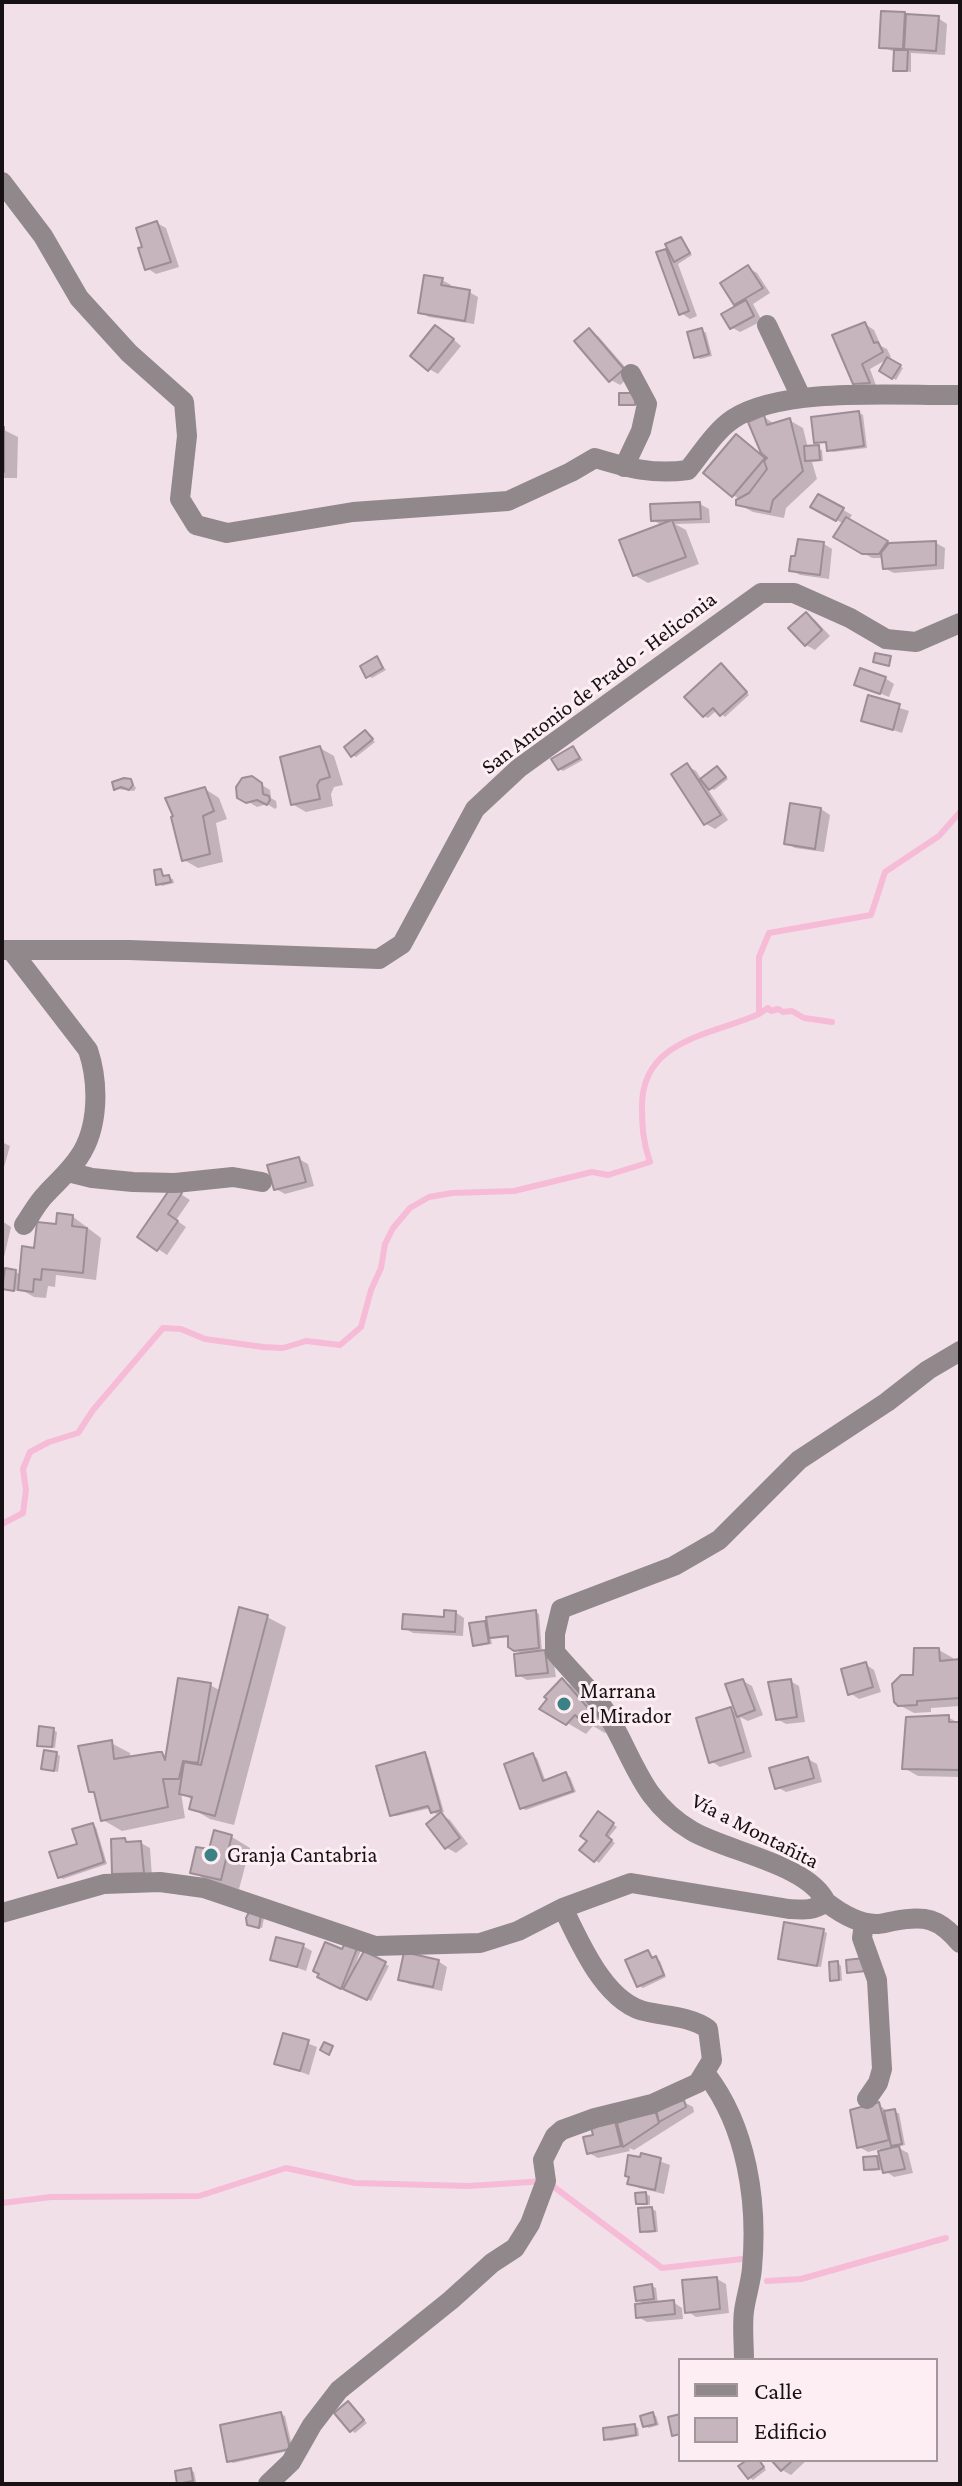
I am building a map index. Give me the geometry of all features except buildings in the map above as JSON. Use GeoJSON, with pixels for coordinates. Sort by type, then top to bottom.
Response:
{"type":"FeatureCollection","features":[{"type":"Feature","properties":{"kind":"street"},"geometry":{"type":"LineString","coordinates":[[2,182],[43,236],[79,298],[129,353],[184,402],[187,436],[180,499],[196,525],[227,533],[353,512],[508,501],[595,458],[662,474],[688,470],[729,421],[753,409],[801,397],[960,395]]}},
{"type":"Feature","properties":{"kind":"street"},"geometry":{"type":"LineString","coordinates":[[767,325],[801,397]]}},
{"type":"Feature","properties":{"kind":"street"},"geometry":{"type":"LineString","coordinates":[[624,467],[641,431],[647,404],[631,374]]}},
{"type":"Feature","properties":{"kind":"street","name":"San Antonio de Prado - Heliconia"},"geometry":{"type":"LineString","coordinates":[[7,950],[129,950],[379,959],[402,944],[475,809],[519,768],[761,593],[794,593],[850,618],[886,639],[916,642],[960,623]]}},
{"type":"Feature","properties":{"kind":"street"},"geometry":{"type":"LineString","coordinates":[[7,950],[88,1050],[95,1069],[90,1137],[80,1156],[43,1197],[24,1225]]}},
{"type":"Feature","properties":{"kind":"street"},"geometry":{"type":"LineString","coordinates":[[68,1172],[133,1182],[175,1183],[233,1177],[262,1182]]}},
{"type":"Feature","properties":{"kind":"street","name":"Vía a Montañita"},"geometry":{"type":"LineString","coordinates":[[2,1913],[104,1884],[160,1882],[204,1888],[375,1946],[480,1943],[518,1931],[563,1908],[631,1883],[807,1911],[826,1902],[823,1895],[799,1875],[692,1831],[664,1810],[643,1786],[599,1703],[555,1652],[555,1634],[561,1609],[674,1566],[719,1540],[799,1460],[960,1351]]}},
{"type":"Feature","properties":{"kind":"street"},"geometry":{"type":"LineString","coordinates":[[826,1902],[839,1912],[864,1923],[878,1925],[920,1917],[943,1927],[960,1943]]}},
{"type":"Feature","properties":{"kind":"street"},"geometry":{"type":"LineString","coordinates":[[268,2484],[291,2462],[312,2425],[339,2390],[492,2263],[515,2248],[530,2224],[546,2181],[543,2160],[555,2136],[562,2130],[595,2118],[652,2104],[698,2083],[706,2074],[712,2060],[708,2029],[700,2023],[628,2006],[590,1962],[563,1908]]}},
{"type":"Feature","properties":{"kind":"street"},"geometry":{"type":"LineString","coordinates":[[864,1923],[862,1938],[877,1980],[882,2069],[878,2083],[867,2099]]}},
{"type":"Feature","properties":{"kind":"street"},"geometry":{"type":"LineString","coordinates":[[706,2074],[715,2085],[734,2124],[744,2155],[753,2206],[752,2269],[743,2313],[744,2358]]}},
{"type":"Feature","properties":{"kind":"waterway"},"geometry":{"type":"LineString","coordinates":[[2,1524],[23,1513],[26,1490],[23,1469],[30,1452],[78,1433],[93,1410],[163,1328],[181,1329],[205,1339],[263,1347],[283,1348],[306,1341],[340,1345],[361,1327],[371,1290],[381,1268],[385,1244],[393,1228],[410,1208],[429,1197],[514,1191],[592,1172],[608,1175],[650,1162],[643,1134],[642,1106],[645,1084],[654,1066],[683,1043],[759,1014],[759,957],[769,933],[871,915],[885,872],[939,836],[960,812]]}},
{"type":"Feature","properties":{"kind":"waterway"},"geometry":{"type":"LineString","coordinates":[[759,1014],[768,1008],[771,1011],[778,1009],[792,1011],[804,1018],[832,1022]]}},
{"type":"Feature","properties":{"kind":"waterway"},"geometry":{"type":"LineString","coordinates":[[2,2203],[51,2197],[199,2196],[286,2168],[355,2183],[468,2186],[546,2181],[662,2268],[742,2259]]}},
{"type":"Feature","properties":{"kind":"waterway"},"geometry":{"type":"LineString","coordinates":[[767,2281],[801,2279],[946,2238]]}},
{"type":"Feature","properties":{"kind":"place","name":"Marrana el Mirador"},"geometry":{"type":"Point","coordinates":[564,1704]}},
{"type":"Feature","properties":{"kind":"place","name":"Granja Cantabria"},"geometry":{"type":"Point","coordinates":[211,1855]}}]}
